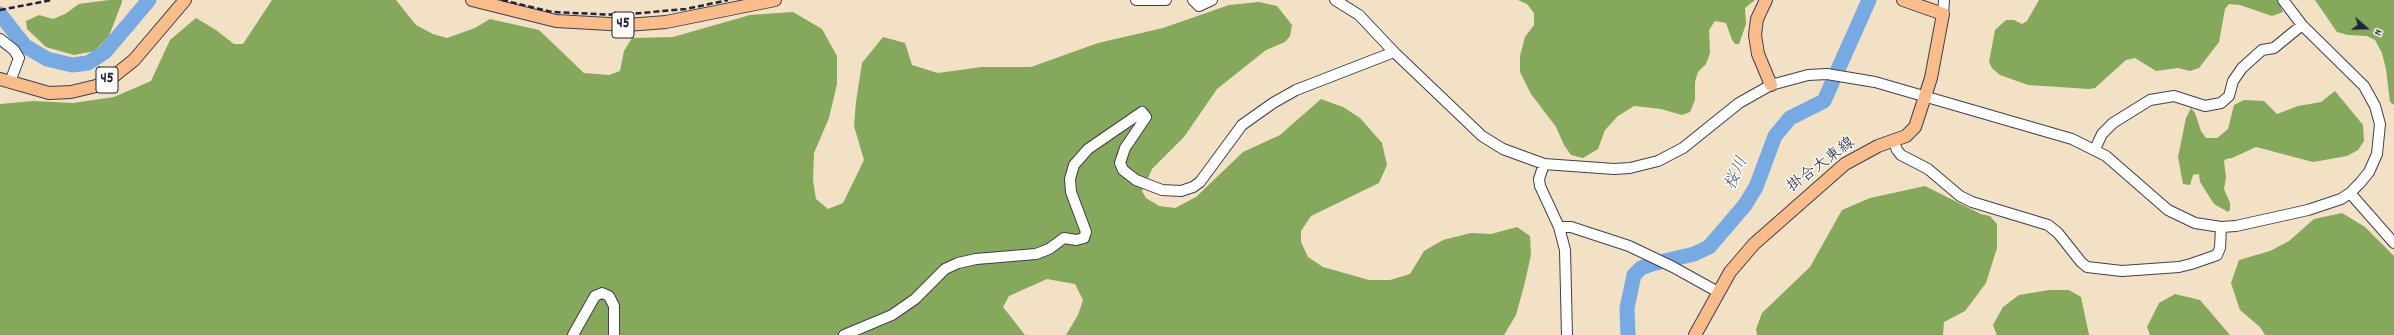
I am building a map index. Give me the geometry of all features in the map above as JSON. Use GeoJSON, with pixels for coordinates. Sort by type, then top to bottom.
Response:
{"type":"FeatureCollection","features":[{"type":"Feature","properties":{"kind":"main road","name":"45"},"geometry":{"type":"LineString","coordinates":[[5,81],[49,93],[71,92],[96,86],[114,76],[134,60],[184,0]]}},
{"type":"Feature","properties":{"kind":"main road","name":"45"},"geometry":{"type":"LineString","coordinates":[[472,0],[556,21],[627,25],[674,21],[775,0]]}},
{"type":"Feature","properties":{"kind":"main road"},"geometry":{"type":"LineString","coordinates":[[1766,0],[1758,19],[1755,35],[1758,54],[1770,85]]}},
{"type":"Feature","properties":{"kind":"main road"},"geometry":{"type":"LineString","coordinates":[[1903,0],[1943,14]]}},
{"type":"Feature","properties":{"kind":"main road","name":"掛合大東線"},"geometry":{"type":"LineString","coordinates":[[1695,335],[1730,272],[1754,244],[1816,188],[1857,157],[1878,146],[1894,142],[1906,136],[1915,127],[1925,97],[1943,14]]}},
{"type":"Feature","properties":{"kind":"street"},"geometry":{"type":"LineString","coordinates":[[1136,0],[1166,0]]}},
{"type":"Feature","properties":{"kind":"street"},"geometry":{"type":"LineString","coordinates":[[1192,0],[1199,6],[1212,0]]}},
{"type":"Feature","properties":{"kind":"street"},"geometry":{"type":"LineString","coordinates":[[1335,0],[1359,15],[1394,52],[1482,136],[1509,152],[1544,164],[1614,169],[1630,168],[1658,161],[1683,148],[1739,103],[1770,85],[1808,75],[1827,74],[1846,77],[1925,97],[2061,135],[2095,149],[2115,163],[2168,210],[2195,223],[2221,227],[2236,226],[2318,207],[2350,193],[2373,164],[2380,133],[2378,115],[2364,86],[2302,25],[2283,0]]}},
{"type":"Feature","properties":{"kind":"street"},"geometry":{"type":"LineString","coordinates":[[1943,14],[1944,0]]}},
{"type":"Feature","properties":{"kind":"street"},"geometry":{"type":"LineString","coordinates":[[2095,149],[2102,134],[2113,123],[2150,100],[2174,96],[2205,106],[2222,103],[2229,96],[2233,81],[2242,68],[2262,50],[2274,48],[2302,25]]}},
{"type":"Feature","properties":{"kind":"street"},"geometry":{"type":"LineString","coordinates":[[0,38],[14,50],[19,58],[5,81]]}},
{"type":"Feature","properties":{"kind":"street"},"geometry":{"type":"LineString","coordinates":[[844,335],[892,315],[915,299],[945,269],[958,263],[976,258],[1036,254],[1049,249],[1064,238],[1076,240],[1084,238],[1086,232],[1071,192],[1070,179],[1074,165],[1088,149],[1142,112],[1146,117],[1125,148],[1120,163],[1123,170],[1136,180],[1162,190],[1181,190],[1193,187],[1200,182],[1242,125],[1273,103],[1296,90],[1394,52]]}},
{"type":"Feature","properties":{"kind":"street"},"geometry":{"type":"LineString","coordinates":[[1894,142],[1897,150],[1902,155],[1928,168],[1960,196],[1972,202],[2048,225],[2058,233],[2081,262],[2087,267],[2122,271],[2179,267],[2191,264],[2217,255],[2220,248],[2221,227]]}},
{"type":"Feature","properties":{"kind":"street"},"geometry":{"type":"LineString","coordinates":[[1544,164],[1539,179],[1540,186],[1560,227],[1567,261],[1567,335]]}},
{"type":"Feature","properties":{"kind":"street"},"geometry":{"type":"LineString","coordinates":[[2350,193],[2394,243]]}},
{"type":"Feature","properties":{"kind":"street"},"geometry":{"type":"LineString","coordinates":[[1560,227],[1571,227],[1629,246],[1654,257],[1718,292]]}},
{"type":"Feature","properties":{"kind":"street"},"geometry":{"type":"LineString","coordinates":[[573,335],[595,296],[602,293],[608,296],[614,306],[614,335]]}},
{"type":"Feature","properties":{"kind":"green space"},"geometry":{"type":"Polygon","coordinates":[[[109,0],[122,0],[122,2],[109,36],[95,51],[74,55],[46,47],[27,29],[26,21],[39,15],[53,19],[65,14],[79,4],[109,0]]]}},
{"type":"Feature","properties":{"kind":"green space"},"geometry":{"type":"Polygon","coordinates":[[[272,0],[396,0],[416,25],[433,34],[447,38],[475,28],[490,19],[539,30],[584,73],[609,75],[620,71],[624,51],[632,38],[673,37],[750,15],[793,12],[822,29],[837,56],[837,84],[829,118],[814,153],[813,180],[816,199],[828,209],[843,203],[864,160],[854,126],[862,63],[883,37],[905,43],[912,65],[938,73],[982,67],[1031,67],[1098,43],[1163,28],[1229,5],[1259,2],[1277,6],[1292,25],[1290,36],[1285,42],[1266,50],[1217,89],[1184,137],[1152,169],[1142,191],[1146,198],[1159,206],[1175,208],[1196,197],[1243,152],[1280,135],[1321,99],[1343,107],[1360,118],[1382,143],[1387,165],[1379,183],[1311,216],[1301,231],[1301,242],[1308,257],[1323,267],[1369,280],[1390,280],[1410,274],[1424,251],[1443,240],[1471,233],[1491,234],[1517,227],[1530,236],[1531,255],[1516,315],[1504,335],[1066,335],[1078,315],[1083,300],[1075,284],[1047,279],[1009,296],[1003,307],[1025,335],[0,335],[0,104],[33,101],[73,103],[114,97],[151,81],[170,40],[196,18],[216,30],[234,44],[243,44],[272,0]]]}},
{"type":"Feature","properties":{"kind":"green space"},"geometry":{"type":"Polygon","coordinates":[[[1518,0],[1755,0],[1745,8],[1746,24],[1739,44],[1735,44],[1732,40],[1726,23],[1715,21],[1709,30],[1710,53],[1706,64],[1698,72],[1695,82],[1695,100],[1690,112],[1682,115],[1661,109],[1634,106],[1618,116],[1605,130],[1598,149],[1583,158],[1571,155],[1564,145],[1556,127],[1531,94],[1520,72],[1520,56],[1525,37],[1534,25],[1534,13],[1527,4],[1518,0]]]}},
{"type":"Feature","properties":{"kind":"green space"},"geometry":{"type":"Polygon","coordinates":[[[2039,0],[2277,0],[2283,12],[2272,16],[2240,5],[2229,4],[2225,9],[2219,42],[2199,68],[2190,71],[2178,68],[2156,71],[2135,58],[2126,60],[2095,88],[2089,89],[2028,85],[2000,75],[1992,68],[1989,62],[1995,30],[2006,20],[2014,20],[2022,24],[2027,21],[2039,0]]]}},
{"type":"Feature","properties":{"kind":"green space"},"geometry":{"type":"Polygon","coordinates":[[[2315,0],[2394,0],[2394,105],[2390,102],[2386,69],[2382,53],[2375,40],[2367,36],[2348,35],[2337,32],[2315,0]]]}},
{"type":"Feature","properties":{"kind":"green space"},"geometry":{"type":"Polygon","coordinates":[[[2335,91],[2363,125],[2364,141],[2358,150],[2347,156],[2313,162],[2256,147],[2232,158],[2226,159],[2224,161],[2226,177],[2224,189],[2230,203],[2230,210],[2228,212],[2214,204],[2200,182],[2199,174],[2193,175],[2190,185],[2183,184],[2178,157],[2186,118],[2191,108],[2195,113],[2201,131],[2206,138],[2217,138],[2228,129],[2234,105],[2244,100],[2264,101],[2277,114],[2298,106],[2321,102],[2335,91]]]}},
{"type":"Feature","properties":{"kind":"green space"},"geometry":{"type":"Polygon","coordinates":[[[1925,186],[1981,214],[1990,216],[1997,224],[1997,248],[1986,283],[1965,311],[1944,322],[1943,335],[1757,335],[1756,329],[1762,313],[1810,267],[1842,210],[1870,198],[1925,186]]]}},
{"type":"Feature","properties":{"kind":"green space"},"geometry":{"type":"Polygon","coordinates":[[[2342,213],[2365,227],[2394,256],[2394,335],[2265,335],[2260,327],[2240,310],[2231,283],[2239,260],[2270,251],[2289,241],[2314,219],[2342,213]]]}},
{"type":"Feature","properties":{"kind":"green space"},"geometry":{"type":"Polygon","coordinates":[[[2049,290],[2069,290],[2081,297],[2089,335],[1997,335],[1993,325],[2003,307],[2019,295],[2049,290]]]}},
{"type":"Feature","properties":{"kind":"green space"},"geometry":{"type":"Polygon","coordinates":[[[2175,294],[2200,300],[2230,335],[2150,335],[2147,327],[2159,303],[2175,294]]]}},
{"type":"Feature","properties":{"kind":"waterway"},"geometry":{"type":"LineString","coordinates":[[0,14],[25,46],[47,59],[72,65],[88,63],[105,52],[149,0]]}},
{"type":"Feature","properties":{"kind":"waterway","name":"桜川"},"geometry":{"type":"LineString","coordinates":[[1628,335],[1627,308],[1634,275],[1641,268],[1694,254],[1709,247],[1745,205],[1756,187],[1775,136],[1790,118],[1824,101],[1869,0]]}},
{"type":"Feature","properties":{"kind":"railway"},"geometry":{"type":"LineString","coordinates":[[0,10],[52,0]]}},
{"type":"Feature","properties":{"kind":"railway"},"geometry":{"type":"LineString","coordinates":[[502,0],[552,12],[618,15],[686,9],[728,0]]}}]}
